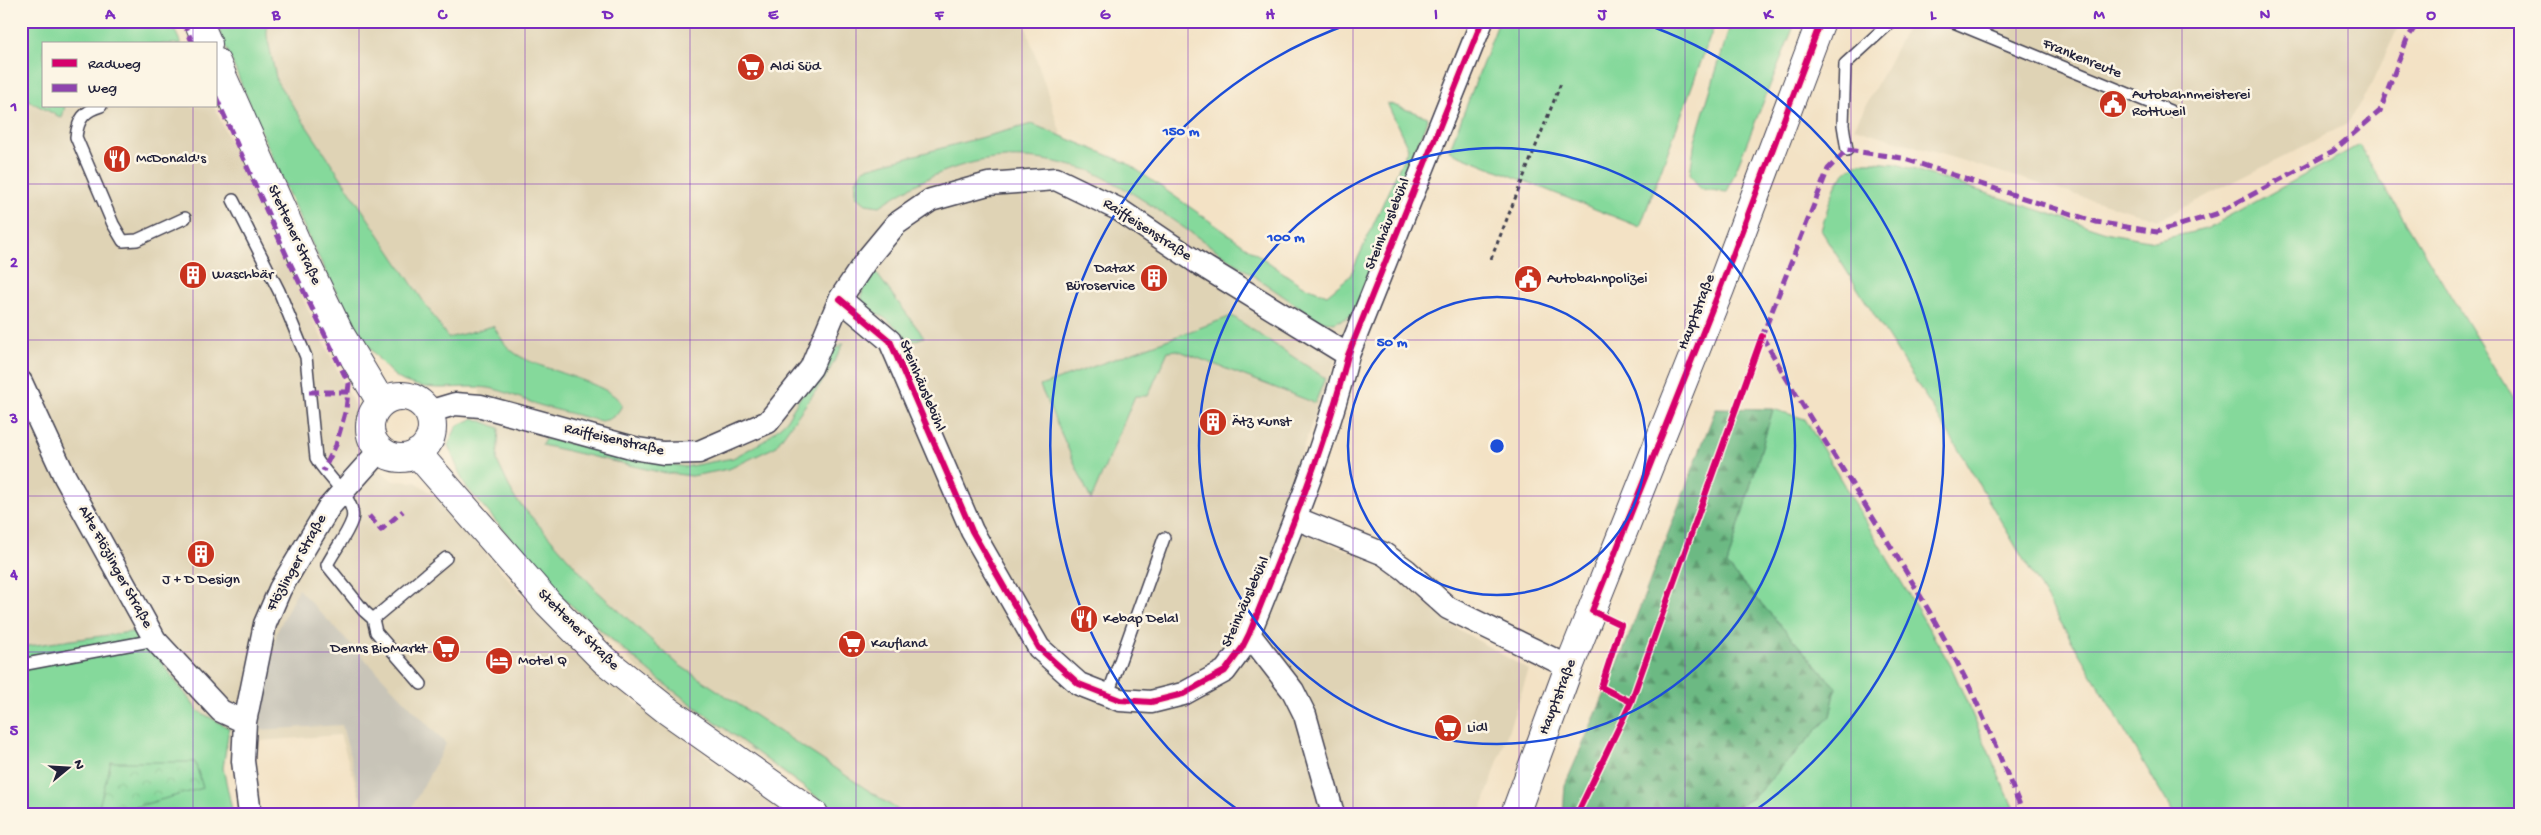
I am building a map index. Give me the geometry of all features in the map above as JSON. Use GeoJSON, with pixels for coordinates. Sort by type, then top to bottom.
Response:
{"type":"FeatureCollection","features":[{"type":"Feature","properties":{"kind":"street"},"geometry":{"type":"LineString","coordinates":[[198,21],[207,42]]}},
{"type":"Feature","properties":{"kind":"street","name":"Steinhäuslebühl"},"geometry":{"type":"LineString","coordinates":[[840,299],[890,341],[965,517],[1039,648],[1079,684],[1107,697],[1120,700],[1151,702],[1183,694],[1225,671],[1242,648],[1249,634],[1295,518],[1334,411],[1348,355],[1482,21]]}},
{"type":"Feature","properties":{"kind":"street","name":"Hauptstraße"},"geometry":{"type":"LineString","coordinates":[[1515,814],[1569,667],[1720,289],[1822,21]]}},
{"type":"Feature","properties":{"kind":"street","name":"Stettener Straße"},"geometry":{"type":"LineString","coordinates":[[218,66],[302,255],[340,334],[381,402]]}},
{"type":"Feature","properties":{"kind":"street","name":"Raiffeisenstraße"},"geometry":{"type":"LineString","coordinates":[[428,412],[455,404],[481,406],[638,449],[663,453],[699,452],[772,418],[811,368],[840,299],[867,259],[896,224],[931,200],[988,184],[1056,179],[1118,209],[1195,261],[1348,355]]}},
{"type":"Feature","properties":{"kind":"street","name":"Alte Flözlinger Straße"},"geometry":{"type":"LineString","coordinates":[[21,382],[65,477],[155,640],[221,711],[245,722]]}},
{"type":"Feature","properties":{"kind":"street"},"geometry":{"type":"LineString","coordinates":[[406,396],[421,403],[428,412],[431,420],[429,439],[417,453],[399,458],[380,450],[371,436],[370,418],[381,402],[391,397],[406,396]]}},
{"type":"Feature","properties":{"kind":"street","name":"Flözlinger Straße"},"geometry":{"type":"LineString","coordinates":[[250,814],[243,761],[245,722],[265,624],[280,589],[328,507],[380,450]]}},
{"type":"Feature","properties":{"kind":"street","name":"Stettener Straße"},"geometry":{"type":"LineString","coordinates":[[417,453],[548,603],[604,660],[668,711],[814,814]]}},
{"type":"Feature","properties":{"kind":"street"},"geometry":{"type":"LineString","coordinates":[[1295,518],[1384,554],[1406,570],[1448,608],[1569,667]]}},
{"type":"Feature","properties":{"kind":"street","name":"Steinhäuslebühl"},"geometry":{"type":"LineString","coordinates":[[1249,634],[1293,691],[1305,715],[1333,814]]}},
{"type":"Feature","properties":{"kind":"lane"},"geometry":{"type":"LineString","coordinates":[[1847,150],[1843,124],[1845,64],[1892,21]]}},
{"type":"Feature","properties":{"kind":"lane","name":"Frankenreute"},"geometry":{"type":"LineString","coordinates":[[1954,22],[2170,111]]}},
{"type":"Feature","properties":{"kind":"lane"},"geometry":{"type":"LineString","coordinates":[[95,108],[89,110],[78,122],[76,137],[113,224],[123,241],[137,240],[185,218]]}},
{"type":"Feature","properties":{"kind":"lane"},"geometry":{"type":"LineString","coordinates":[[233,200],[279,292],[306,357],[316,458],[323,471],[342,492],[354,510],[352,521],[327,565],[364,611],[373,619],[376,632],[421,684]]}},
{"type":"Feature","properties":{"kind":"lane"},"geometry":{"type":"LineString","coordinates":[[1107,697],[1164,538]]}},
{"type":"Feature","properties":{"kind":"lane"},"geometry":{"type":"LineString","coordinates":[[373,619],[446,558]]}},
{"type":"Feature","properties":{"kind":"lane"},"geometry":{"type":"LineString","coordinates":[[21,665],[155,640]]}},
{"type":"Feature","properties":{"kind":"path"},"geometry":{"type":"LineString","coordinates":[[1491,259],[1561,83]]}},
{"type":"Feature","properties":{"kind":"shaded area"},"geometry":{"type":"Polygon","coordinates":[[[267,21],[1024,21],[1062,137],[1127,163],[1301,285],[1327,295],[1353,315],[1310,428],[1278,523],[1361,556],[1406,586],[1451,625],[1529,670],[1480,814],[840,814],[663,691],[560,596],[486,509],[470,424],[483,422],[479,383],[277,82],[267,36],[267,21]]]}},
{"type":"Feature","properties":{"kind":"shaded area","name":"Autobahnmeisterei Rottweil"},"geometry":{"type":"Polygon","coordinates":[[[1910,21],[2401,21],[2372,84],[2347,124],[2159,220],[1854,128],[1910,21]]]}},
{"type":"Feature","properties":{"kind":"shaded area"},"geometry":{"type":"Polygon","coordinates":[[[21,85],[29,101],[61,118],[64,108],[215,108],[289,270],[359,415],[357,440],[370,462],[393,481],[416,482],[434,495],[567,645],[635,702],[784,814],[365,814],[340,735],[259,741],[229,728],[198,711],[138,631],[21,647],[21,85]]]}},
{"type":"Feature","properties":{"kind":"shaded area"},"geometry":{"type":"Polygon","coordinates":[[[298,589],[446,744],[408,814],[365,813],[342,725],[258,730],[277,632],[298,589]]]}},
{"type":"Feature","properties":{"kind":"green space"},"geometry":{"type":"Polygon","coordinates":[[[21,21],[171,21],[180,42],[42,42],[42,108],[29,101],[21,85],[21,21]]]}},
{"type":"Feature","properties":{"kind":"green space"},"geometry":{"type":"Polygon","coordinates":[[[215,21],[267,21],[267,36],[277,82],[448,338],[493,326],[509,349],[523,358],[604,389],[622,405],[619,411],[611,418],[601,421],[539,405],[489,388],[435,388],[414,385],[403,381],[380,361],[354,323],[299,216],[215,21]]]}},
{"type":"Feature","properties":{"kind":"green space"},"geometry":{"type":"Polygon","coordinates":[[[1499,21],[1716,21],[1640,227],[1449,151],[1499,21]]]}},
{"type":"Feature","properties":{"kind":"green space"},"geometry":{"type":"Polygon","coordinates":[[[1733,21],[1796,21],[1727,192],[1700,189],[1690,174],[1695,140],[1733,21]]]}},
{"type":"Feature","properties":{"kind":"green space"},"geometry":{"type":"Polygon","coordinates":[[[1387,103],[1428,117],[1353,315],[1334,323],[1318,320],[1122,187],[1094,172],[1068,165],[1017,158],[993,159],[969,163],[947,170],[902,192],[880,206],[866,204],[856,196],[856,181],[863,169],[1032,124],[1127,163],[1301,285],[1327,295],[1350,276],[1408,148],[1387,103]]]}},
{"type":"Feature","properties":{"kind":"green space"},"geometry":{"type":"Polygon","coordinates":[[[43,108],[64,108],[62,118],[43,108]]]}},
{"type":"Feature","properties":{"kind":"green space"},"geometry":{"type":"Polygon","coordinates":[[[2359,145],[2520,410],[2520,814],[2174,814],[1957,447],[1821,230],[1831,198],[1840,179],[1855,165],[1873,162],[1897,164],[2109,233],[2154,241],[2206,229],[2359,145]]]}},
{"type":"Feature","properties":{"kind":"green space"},"geometry":{"type":"Polygon","coordinates":[[[874,270],[924,337],[908,343],[891,322],[867,307],[863,301],[862,294],[865,284],[874,270]]]}},
{"type":"Feature","properties":{"kind":"green space"},"geometry":{"type":"Polygon","coordinates":[[[1232,316],[1325,378],[1315,403],[1177,350],[1168,351],[1148,396],[1135,396],[1091,500],[1040,386],[1232,316]]]}},
{"type":"Feature","properties":{"kind":"green space"},"geometry":{"type":"Polygon","coordinates":[[[844,343],[825,378],[775,447],[729,469],[692,476],[659,472],[542,445],[545,439],[553,440],[685,467],[733,458],[764,441],[786,421],[825,356],[844,343]]]}},
{"type":"Feature","properties":{"kind":"green space"},"geometry":{"type":"Polygon","coordinates":[[[1716,408],[1773,409],[1727,565],[1836,688],[1830,716],[1754,797],[1725,814],[1563,814],[1565,785],[1622,654],[1716,408]]]}},
{"type":"Feature","properties":{"kind":"green space"},"geometry":{"type":"Polygon","coordinates":[[[1773,409],[1805,419],[1951,666],[2016,814],[1725,814],[1754,797],[1830,716],[1836,688],[1727,565],[1773,409]]]}},
{"type":"Feature","properties":{"kind":"green space"},"geometry":{"type":"Polygon","coordinates":[[[474,418],[499,428],[497,461],[514,497],[596,590],[679,665],[904,814],[840,814],[666,685],[560,596],[464,484],[448,445],[457,426],[474,418]]]}},
{"type":"Feature","properties":{"kind":"green space"},"geometry":{"type":"Polygon","coordinates":[[[138,631],[198,711],[229,728],[223,768],[233,814],[21,814],[21,647],[138,631]]]}},
{"type":"Feature","properties":{"kind":"green space"},"geometry":{"type":"Polygon","coordinates":[[[111,762],[195,762],[203,788],[110,814],[97,814],[111,762]]]}},
{"type":"Feature","properties":{"kind":"marked path"},"geometry":{"type":"LineString","coordinates":[[183,21],[192,42]]}},
{"type":"Feature","properties":{"kind":"marked path"},"geometry":{"type":"LineString","coordinates":[[1761,339],[1828,169],[1847,150],[1902,158],[2096,222],[2157,232],[2216,214],[2333,151],[2380,111],[2407,39],[2419,21]]}},
{"type":"Feature","properties":{"kind":"marked path"},"geometry":{"type":"LineString","coordinates":[[218,101],[289,261],[349,384],[346,409],[336,445],[323,471]]}},
{"type":"Feature","properties":{"kind":"marked path"},"geometry":{"type":"LineString","coordinates":[[1762,336],[1918,591],[1942,634],[1973,695],[2024,814]]}},
{"type":"Feature","properties":{"kind":"marked path"},"geometry":{"type":"LineString","coordinates":[[309,392],[349,392]]}},
{"type":"Feature","properties":{"kind":"marked path"},"geometry":{"type":"LineString","coordinates":[[369,516],[381,530],[403,511]]}},
{"type":"Feature","properties":{"kind":"cycle path"},"geometry":{"type":"LineString","coordinates":[[840,299],[890,341],[972,531],[1039,648],[1079,684],[1120,700],[1151,702],[1183,694],[1225,671],[1242,648],[1249,634],[1316,461],[1348,355],[1482,21]]}},
{"type":"Feature","properties":{"kind":"cycle path"},"geometry":{"type":"LineString","coordinates":[[1631,702],[1601,687],[1621,625],[1592,611],[1720,289],[1821,21]]}},
{"type":"Feature","properties":{"kind":"cycle path"},"geometry":{"type":"LineString","coordinates":[[1577,814],[1631,702],[1762,336]]}},
{"type":"Feature","properties":{"kind":"place","name":"Aldi Süd"},"geometry":{"type":"Point","coordinates":[751,67]}},
{"type":"Feature","properties":{"kind":"place","name":"Autobahnmeisterei Rottweil"},"geometry":{"type":"Point","coordinates":[2113,104]}},
{"type":"Feature","properties":{"kind":"place","name":"McDonald's"},"geometry":{"type":"Point","coordinates":[117,159]}},
{"type":"Feature","properties":{"kind":"place","name":"Waschbär"},"geometry":{"type":"Point","coordinates":[193,275]}},
{"type":"Feature","properties":{"kind":"place","name":"Datax Büroservice"},"geometry":{"type":"Point","coordinates":[1154,278]}},
{"type":"Feature","properties":{"kind":"place","name":"Autobahnpolizei"},"geometry":{"type":"Point","coordinates":[1528,279]}},
{"type":"Feature","properties":{"kind":"place","name":"Ätz Kunst"},"geometry":{"type":"Point","coordinates":[1213,422]}},
{"type":"Feature","properties":{"kind":"place","name":"J + D Design"},"geometry":{"type":"Point","coordinates":[201,554]}},
{"type":"Feature","properties":{"kind":"place","name":"Kebap Delal"},"geometry":{"type":"Point","coordinates":[1084,619]}},
{"type":"Feature","properties":{"kind":"place","name":"Kaufland"},"geometry":{"type":"Point","coordinates":[852,644]}},
{"type":"Feature","properties":{"kind":"place","name":"Denns BioMarkt"},"geometry":{"type":"Point","coordinates":[446,649]}},
{"type":"Feature","properties":{"kind":"place","name":"Motel Q"},"geometry":{"type":"Point","coordinates":[499,661]}},
{"type":"Feature","properties":{"kind":"place","name":"Lidl"},"geometry":{"type":"Point","coordinates":[1448,728]}}]}
